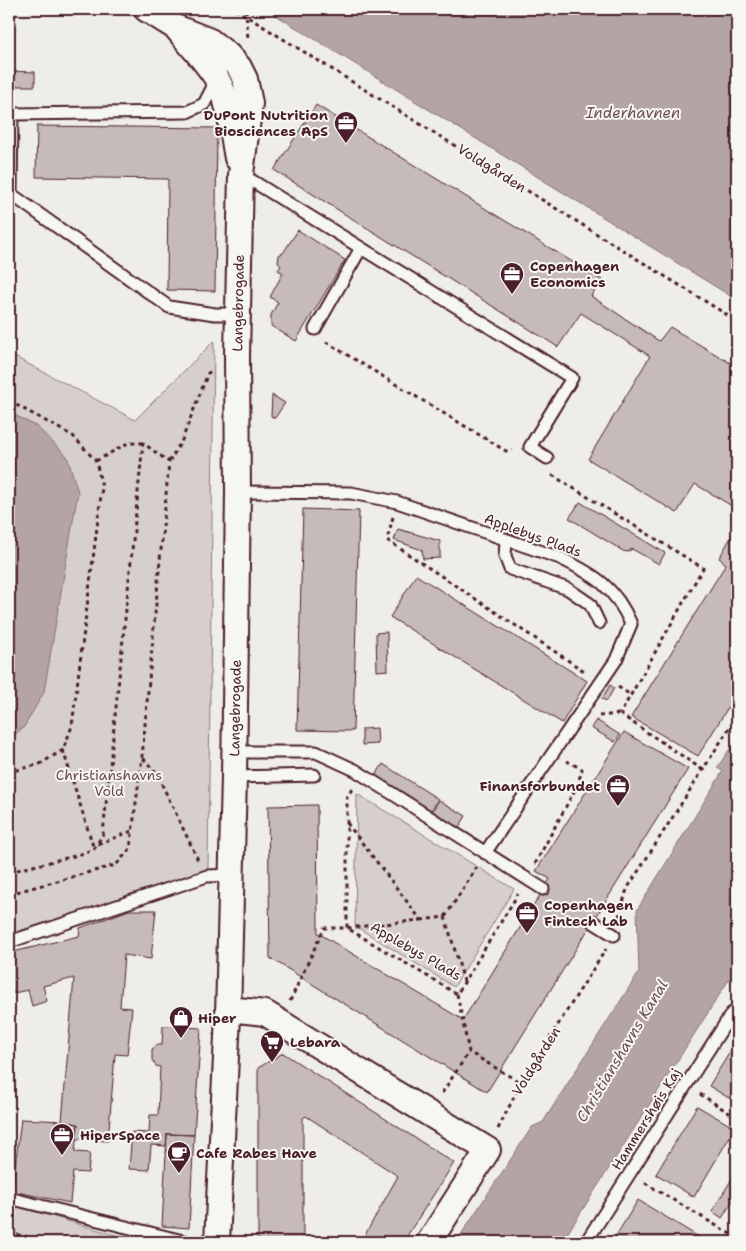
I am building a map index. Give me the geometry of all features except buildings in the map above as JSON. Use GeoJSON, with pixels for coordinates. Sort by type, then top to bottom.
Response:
{"type":"FeatureCollection","features":[{"type":"Feature","properties":{"kind":"street","name":"Langebrogade"},"geometry":{"type":"LineString","coordinates":[[146,9],[175,27],[210,41],[228,55],[239,67],[245,79],[250,102],[241,174],[237,356],[238,492],[232,875],[217,1242]]}},
{"type":"Feature","properties":{"kind":"street","name":"Langebrogade"},"geometry":{"type":"LineString","coordinates":[[175,27],[202,58],[217,79],[226,100],[241,174]]}},
{"type":"Feature","properties":{"kind":"street"},"geometry":{"type":"LineString","coordinates":[[228,1009],[265,1013],[488,1150],[430,1242]]}},
{"type":"Feature","properties":{"kind":"lane"},"geometry":{"type":"LineString","coordinates":[[217,79],[204,104],[187,112],[12,114],[11,194],[169,307],[214,314],[238,314]]}},
{"type":"Feature","properties":{"kind":"lane"},"geometry":{"type":"LineString","coordinates":[[241,174],[572,378],[530,447],[547,458]]}},
{"type":"Feature","properties":{"kind":"lane"},"geometry":{"type":"LineString","coordinates":[[315,329],[361,248]]}},
{"type":"Feature","properties":{"kind":"lane","name":"Applebys Plads"},"geometry":{"type":"LineString","coordinates":[[238,492],[350,493],[397,502],[560,558],[606,585],[624,608],[631,624],[616,660],[485,854]]}},
{"type":"Feature","properties":{"kind":"lane"},"geometry":{"type":"LineString","coordinates":[[506,540],[505,556],[510,569],[568,589],[590,604],[599,623]]}},
{"type":"Feature","properties":{"kind":"lane"},"geometry":{"type":"LineString","coordinates":[[234,752],[316,752],[362,774],[485,854],[543,889]]}},
{"type":"Feature","properties":{"kind":"lane"},"geometry":{"type":"LineString","coordinates":[[234,777],[314,776]]}},
{"type":"Feature","properties":{"kind":"lane"},"geometry":{"type":"LineString","coordinates":[[9,942],[207,876],[232,875]]}},
{"type":"Feature","properties":{"kind":"lane"},"geometry":{"type":"LineString","coordinates":[[593,922],[614,935]]}},
{"type":"Feature","properties":{"kind":"lane","name":"Hammershøis Kaj"},"geometry":{"type":"LineString","coordinates":[[586,1242],[735,1011]]}},
{"type":"Feature","properties":{"kind":"lane"},"geometry":{"type":"LineString","coordinates":[[9,1198],[187,1242]]}},
{"type":"Feature","properties":{"kind":"path","name":"Voldgården"},"geometry":{"type":"LineString","coordinates":[[235,9],[737,321]]}},
{"type":"Feature","properties":{"kind":"path"},"geometry":{"type":"LineString","coordinates":[[246,9],[246,16]]}},
{"type":"Feature","properties":{"kind":"path"},"geometry":{"type":"LineString","coordinates":[[315,329],[321,339],[506,451],[530,447]]}},
{"type":"Feature","properties":{"kind":"path"},"geometry":{"type":"LineString","coordinates":[[9,894],[116,865],[130,849],[142,758],[169,462],[182,440],[208,373],[237,356]]}},
{"type":"Feature","properties":{"kind":"path"},"geometry":{"type":"LineString","coordinates":[[9,401],[74,436],[96,461],[102,487],[72,726],[63,750],[94,849]]}},
{"type":"Feature","properties":{"kind":"path"},"geometry":{"type":"LineString","coordinates":[[96,461],[128,444],[143,443],[169,462]]}},
{"type":"Feature","properties":{"kind":"path"},"geometry":{"type":"LineString","coordinates":[[9,872],[78,855],[94,849],[103,834],[143,443]]}},
{"type":"Feature","properties":{"kind":"path"},"geometry":{"type":"LineString","coordinates":[[549,473],[703,568],[620,714]]}},
{"type":"Feature","properties":{"kind":"path"},"geometry":{"type":"LineString","coordinates":[[397,502],[388,540],[601,682],[615,685],[631,695]]}},
{"type":"Feature","properties":{"kind":"path"},"geometry":{"type":"LineString","coordinates":[[594,716],[620,714],[703,770]]}},
{"type":"Feature","properties":{"kind":"path","name":"Voldgården"},"geometry":{"type":"LineString","coordinates":[[488,1150],[521,1083],[602,958],[614,935],[627,889],[737,716]]}},
{"type":"Feature","properties":{"kind":"path"},"geometry":{"type":"LineString","coordinates":[[9,772],[40,764],[63,750]]}},
{"type":"Feature","properties":{"kind":"path","name":"Applebys Plads"},"geometry":{"type":"LineString","coordinates":[[347,928],[456,994],[527,880],[578,784],[582,769],[567,760],[572,753]]}},
{"type":"Feature","properties":{"kind":"path"},"geometry":{"type":"LineString","coordinates":[[142,758],[157,774],[207,876]]}},
{"type":"Feature","properties":{"kind":"path"},"geometry":{"type":"LineString","coordinates":[[280,1022],[324,928],[347,928],[347,797],[362,774]]}},
{"type":"Feature","properties":{"kind":"path"},"geometry":{"type":"LineString","coordinates":[[347,823],[421,920]]}},
{"type":"Feature","properties":{"kind":"path"},"geometry":{"type":"LineString","coordinates":[[97,844],[132,830]]}},
{"type":"Feature","properties":{"kind":"path"},"geometry":{"type":"LineString","coordinates":[[444,917],[485,854]]}},
{"type":"Feature","properties":{"kind":"path","name":"Applebys Plads"},"geometry":{"type":"LineString","coordinates":[[347,928],[444,917],[464,981]]}},
{"type":"Feature","properties":{"kind":"path"},"geometry":{"type":"LineString","coordinates":[[429,1114],[469,1052],[456,994]]}},
{"type":"Feature","properties":{"kind":"path"},"geometry":{"type":"LineString","coordinates":[[469,1052],[521,1083]]}},
{"type":"Feature","properties":{"kind":"path"},"geometry":{"type":"LineString","coordinates":[[709,1100],[737,1118]]}},
{"type":"Feature","properties":{"kind":"path"},"geometry":{"type":"LineString","coordinates":[[630,1173],[737,1238]]}},
{"type":"Feature","properties":{"kind":"path"},"geometry":{"type":"LineString","coordinates":[[9,1233],[50,1242]]}},
{"type":"Feature","properties":{"kind":"green space","name":"Christianshavns Vold"},"geometry":{"type":"Polygon","coordinates":[[[214,341],[208,871],[9,934],[9,739],[24,727],[37,427],[9,412],[9,354],[135,420],[214,341]]]}},
{"type":"Feature","properties":{"kind":"green space"},"geometry":{"type":"Polygon","coordinates":[[[357,794],[514,889],[454,987],[355,926],[357,794]]]}},
{"type":"Feature","properties":{"kind":"green space"},"geometry":{"type":"Polygon","coordinates":[[[9,1204],[140,1242],[9,1242],[9,1204]]]}},
{"type":"Feature","properties":{"kind":"water","name":"Inderhavnen"},"geometry":{"type":"Polygon","coordinates":[[[266,9],[737,9],[737,300],[266,9]]]}},
{"type":"Feature","properties":{"kind":"water"},"geometry":{"type":"Polygon","coordinates":[[[9,412],[37,427],[67,456],[78,492],[44,692],[24,727],[9,739],[9,412]]]}},
{"type":"Feature","properties":{"kind":"water","name":"Christianshavns Kanal"},"geometry":{"type":"Polygon","coordinates":[[[737,738],[737,967],[562,1242],[456,1242],[532,1127],[543,1122],[639,972],[637,910],[723,771],[717,768],[737,738]]]}},
{"type":"Feature","properties":{"kind":"place","name":"DuPont Nutrition Biosciences ApS"},"geometry":{"type":"Point","coordinates":[346,144]}},
{"type":"Feature","properties":{"kind":"place","name":"Copenhagen Economics"},"geometry":{"type":"Point","coordinates":[512,295]}},
{"type":"Feature","properties":{"kind":"place","name":"Finansforbundet"},"geometry":{"type":"Point","coordinates":[618,807]}},
{"type":"Feature","properties":{"kind":"place","name":"Copenhagen Fintech Lab"},"geometry":{"type":"Point","coordinates":[527,934]}},
{"type":"Feature","properties":{"kind":"place","name":"Hiper"},"geometry":{"type":"Point","coordinates":[181,1039]}},
{"type":"Feature","properties":{"kind":"place","name":"Lebara"},"geometry":{"type":"Point","coordinates":[272,1063]}},
{"type":"Feature","properties":{"kind":"place","name":"HiperSpace"},"geometry":{"type":"Point","coordinates":[62,1156]}},
{"type":"Feature","properties":{"kind":"place","name":"Cafe Rabes Have"},"geometry":{"type":"Point","coordinates":[179,1174]}}]}
